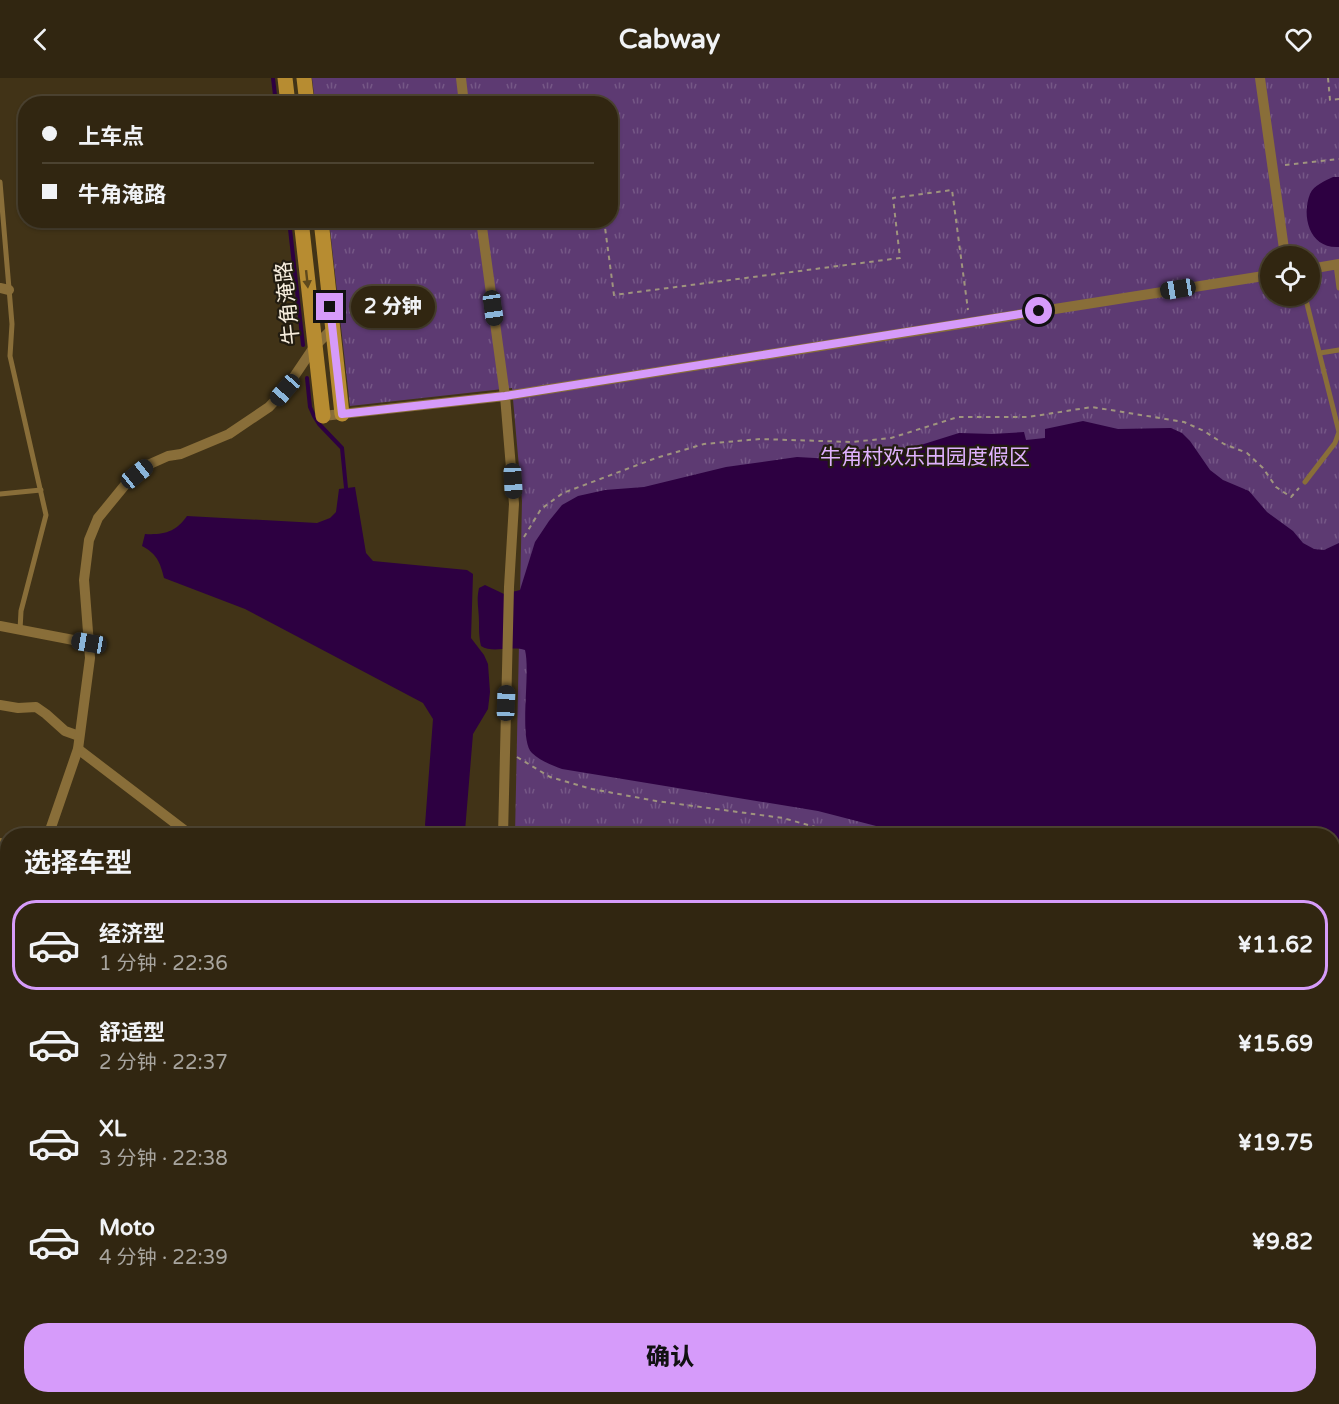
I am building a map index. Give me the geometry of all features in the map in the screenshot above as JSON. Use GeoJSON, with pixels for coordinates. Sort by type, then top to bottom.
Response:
{"type":"FeatureCollection","features":[{"type":"Feature","properties":{"kind":"street"},"geometry":{"type":"LineString","coordinates":[[285,78],[287,96]]}},
{"type":"Feature","properties":{"kind":"street"},"geometry":{"type":"LineString","coordinates":[[304,78],[306,96]]}},
{"type":"Feature","properties":{"kind":"street"},"geometry":{"type":"LineString","coordinates":[[461,78],[463,96]]}},
{"type":"Feature","properties":{"kind":"street"},"geometry":{"type":"LineString","coordinates":[[1260,78],[1284,246]]}},
{"type":"Feature","properties":{"kind":"street","name":"牛角淹路"},"geometry":{"type":"LineString","coordinates":[[301,228],[323,416]]}},
{"type":"Feature","properties":{"kind":"street","name":"牛角淹路"},"geometry":{"type":"LineString","coordinates":[[322,228],[342,414]]}},
{"type":"Feature","properties":{"kind":"street"},"geometry":{"type":"LineString","coordinates":[[482,228],[505,396],[514,504],[507,636],[503,828]]}},
{"type":"Feature","properties":{"kind":"street"},"geometry":{"type":"LineString","coordinates":[[1320,268],[1337,265]]}},
{"type":"Feature","properties":{"kind":"street"},"geometry":{"type":"LineString","coordinates":[[323,416],[505,396],[1260,276]]}},
{"type":"Feature","properties":{"kind":"street"},"geometry":{"type":"LineString","coordinates":[[51,828],[78,749],[90,658],[84,580],[89,540],[98,518],[124,484],[150,464],[168,456],[182,454],[229,434],[269,407],[285,390],[314,347],[333,328]]}},
{"type":"Feature","properties":{"kind":"street"},"geometry":{"type":"LineString","coordinates":[[0,626],[89,643]]}},
{"type":"Feature","properties":{"kind":"street"},"geometry":{"type":"LineString","coordinates":[[0,705],[18,708],[36,707],[64,731],[79,736]]}},
{"type":"Feature","properties":{"kind":"street"},"geometry":{"type":"LineString","coordinates":[[78,749],[182,828]]}},
{"type":"Feature","properties":{"kind":"lane"},"geometry":{"type":"LineString","coordinates":[[0,182],[5,289],[12,324],[10,356],[46,515],[21,611],[20,630]]}},
{"type":"Feature","properties":{"kind":"lane"},"geometry":{"type":"LineString","coordinates":[[1337,265],[1339,288]]}},
{"type":"Feature","properties":{"kind":"lane"},"geometry":{"type":"LineString","coordinates":[[1305,482],[1335,443],[1338,432],[1308,306]]}},
{"type":"Feature","properties":{"kind":"lane"},"geometry":{"type":"LineString","coordinates":[[1320,352],[1339,350]]}},
{"type":"Feature","properties":{"kind":"lane"},"geometry":{"type":"LineString","coordinates":[[0,494],[41,490]]}},
{"type":"Feature","properties":{"kind":"path"},"geometry":{"type":"LineString","coordinates":[[1328,78],[1330,100],[1339,99]]}},
{"type":"Feature","properties":{"kind":"path"},"geometry":{"type":"LineString","coordinates":[[1272,166],[1339,159]]}},
{"type":"Feature","properties":{"kind":"path"},"geometry":{"type":"LineString","coordinates":[[605,228],[614,295],[900,258],[893,198],[952,190],[969,322]]}},
{"type":"Feature","properties":{"kind":"path"},"geometry":{"type":"LineString","coordinates":[[523,539],[541,509],[563,492],[656,458],[704,444],[760,439],[852,442],[891,438],[958,417],[1028,417],[1092,407],[1184,422],[1204,431],[1224,444],[1247,453],[1263,468],[1276,487],[1291,497],[1305,482]]}},
{"type":"Feature","properties":{"kind":"path"},"geometry":{"type":"LineString","coordinates":[[505,748],[550,777],[592,789],[657,801],[783,818],[819,828]]}},
{"type":"Feature","properties":{"kind":"green space","name":"牛角村欢乐田园度假区"},"geometry":{"type":"Polygon","coordinates":[[[312,78],[1339,78],[1339,828],[515,828],[522,501],[512,388],[350,406],[330,228],[618,228],[618,96],[314,96],[312,78]]]}},
{"type":"Feature","properties":{"kind":"shaded area"},"geometry":{"type":"Polygon","coordinates":[[[1333,177],[1339,177],[1339,247],[1321,243],[1315,237],[1310,230],[1307,212],[1307,203],[1314,188],[1333,177]]]}},
{"type":"Feature","properties":{"kind":"shaded area"},"geometry":{"type":"Polygon","coordinates":[[[1083,421],[1118,429],[1171,428],[1182,433],[1190,441],[1210,470],[1223,480],[1249,491],[1267,512],[1293,531],[1303,543],[1314,549],[1324,550],[1339,543],[1339,828],[884,828],[818,811],[562,769],[542,761],[532,753],[528,746],[525,721],[527,674],[525,650],[491,649],[481,646],[478,593],[479,588],[485,585],[504,594],[520,590],[535,542],[562,505],[578,496],[605,490],[644,487],[726,467],[797,457],[832,459],[908,449],[959,433],[1024,432],[1026,440],[1045,438],[1045,429],[1083,421]]]}},
{"type":"Feature","properties":{"kind":"shaded area"},"geometry":{"type":"Polygon","coordinates":[[[355,487],[366,553],[373,561],[467,570],[473,574],[471,638],[488,664],[490,692],[488,709],[473,734],[465,828],[426,828],[425,825],[433,719],[423,703],[245,609],[164,578],[157,559],[142,546],[145,534],[158,534],[174,529],[187,516],[317,523],[330,518],[336,512],[339,489],[355,487]]]}},
{"type":"Feature","properties":{"kind":"waterway"},"geometry":{"type":"LineString","coordinates":[[273,78],[275,96]]}},
{"type":"Feature","properties":{"kind":"waterway"},"geometry":{"type":"LineString","coordinates":[[290,228],[303,345]]}},
{"type":"Feature","properties":{"kind":"waterway"},"geometry":{"type":"LineString","coordinates":[[307,378],[310,407],[314,416],[342,448],[346,488]]}},
{"type":"Feature","properties":{"kind":"route"},"geometry":{"type":"LineString","coordinates":[[330,307],[342,414],[505,396],[1039,311]]}}]}
